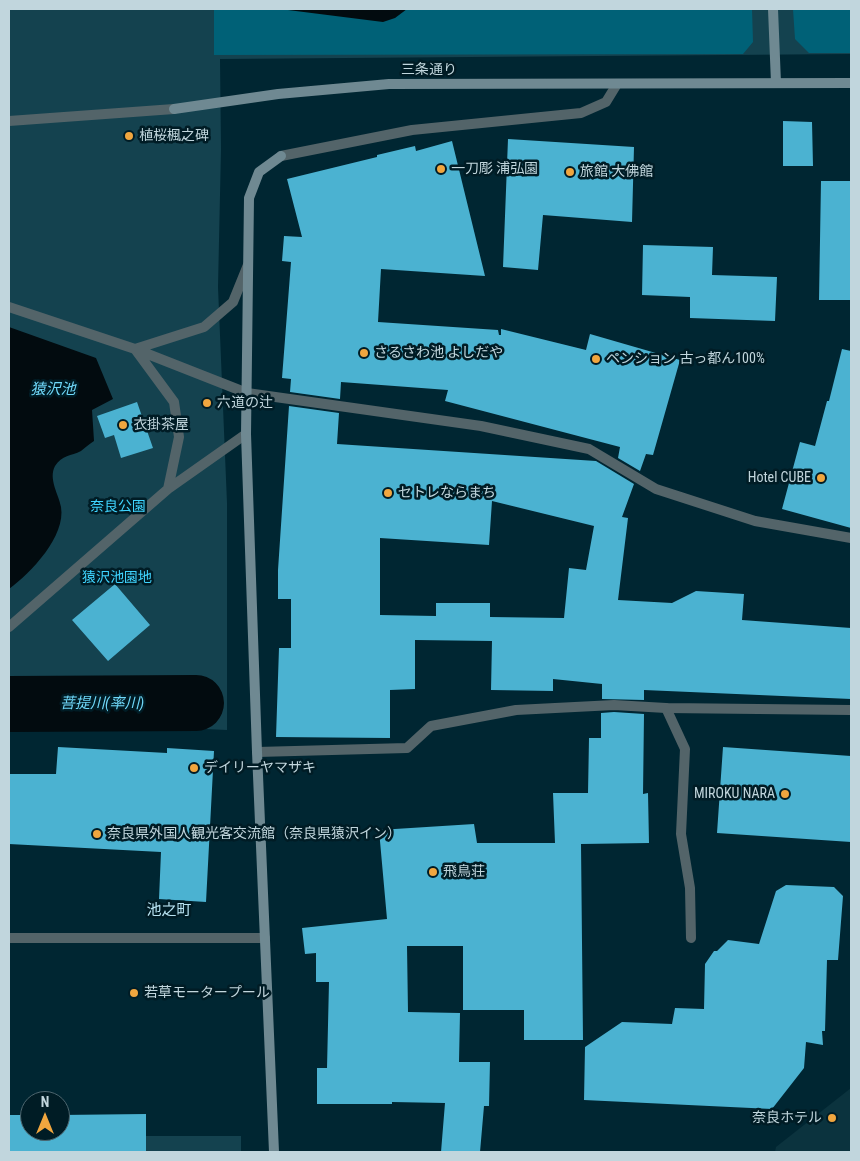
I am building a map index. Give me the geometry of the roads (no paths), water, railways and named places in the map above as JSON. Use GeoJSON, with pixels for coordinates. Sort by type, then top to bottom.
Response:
{"type":"FeatureCollection","features":[{"type":"Feature","properties":{"kind":"street"},"geometry":{"type":"LineString","coordinates":[[773,9],[776,83]]}},
{"type":"Feature","properties":{"kind":"street","name":"三条通り"},"geometry":{"type":"LineString","coordinates":[[9,121],[174,109],[278,94],[389,84],[851,83]]}},
{"type":"Feature","properties":{"kind":"street"},"geometry":{"type":"LineString","coordinates":[[274,1152],[246,434],[248,198],[259,172],[281,156],[412,130],[581,113],[606,102],[617,84]]}},
{"type":"Feature","properties":{"kind":"street"},"geometry":{"type":"LineString","coordinates":[[135,349],[204,327],[233,302],[248,264]]}},
{"type":"Feature","properties":{"kind":"street"},"geometry":{"type":"LineString","coordinates":[[9,306],[135,349],[247,393],[481,426],[588,449],[656,489],[755,521],[851,538]]}},
{"type":"Feature","properties":{"kind":"street"},"geometry":{"type":"LineString","coordinates":[[135,349],[174,402],[179,437],[168,489]]}},
{"type":"Feature","properties":{"kind":"street"},"geometry":{"type":"LineString","coordinates":[[9,627],[168,489],[246,434]]}},
{"type":"Feature","properties":{"kind":"street"},"geometry":{"type":"LineString","coordinates":[[257,752],[407,748],[431,726],[516,710],[614,705],[666,708],[851,710]]}},
{"type":"Feature","properties":{"kind":"street"},"geometry":{"type":"LineString","coordinates":[[666,708],[685,749],[682,834],[690,888],[691,938]]}},
{"type":"Feature","properties":{"kind":"street"},"geometry":{"type":"LineString","coordinates":[[9,938],[265,938]]}},
{"type":"Feature","properties":{"kind":"water"},"geometry":{"type":"Polygon","coordinates":[[[280,9],[407,9],[395,18],[383,22],[280,9]]]}},
{"type":"Feature","properties":{"kind":"water","name":"猿沢池"},"geometry":{"type":"Polygon","coordinates":[[[9,327],[96,358],[113,399],[92,410],[94,441],[81,451],[64,458],[55,466],[53,482],[61,507],[58,530],[53,541],[36,564],[9,589],[9,327]]]}},
{"type":"Feature","properties":{"kind":"waterway","name":"菩提川(率川)"},"geometry":{"type":"LineString","coordinates":[[9,704],[196,703]]}},
{"type":"Feature","properties":{"kind":"place","name":"植桜楓之碑"},"geometry":{"type":"Point","coordinates":[129,136]}},
{"type":"Feature","properties":{"kind":"place","name":"一刀彫 浦弘園"},"geometry":{"type":"Point","coordinates":[441,169]}},
{"type":"Feature","properties":{"kind":"place","name":"旅館 大佛館"},"geometry":{"type":"Point","coordinates":[570,172]}},
{"type":"Feature","properties":{"kind":"place","name":"さるさわ池 よしだや"},"geometry":{"type":"Point","coordinates":[364,353]}},
{"type":"Feature","properties":{"kind":"place","name":"ペンション 古っ都ん100%"},"geometry":{"type":"Point","coordinates":[596,359]}},
{"type":"Feature","properties":{"kind":"place","name":"六道の辻"},"geometry":{"type":"Point","coordinates":[207,403]}},
{"type":"Feature","properties":{"kind":"place","name":"衣掛茶屋"},"geometry":{"type":"Point","coordinates":[123,425]}},
{"type":"Feature","properties":{"kind":"place","name":"Hotel CUBE"},"geometry":{"type":"Point","coordinates":[821,478]}},
{"type":"Feature","properties":{"kind":"place","name":"セトレならまち"},"geometry":{"type":"Point","coordinates":[388,493]}},
{"type":"Feature","properties":{"kind":"place","name":"デイリーヤマザキ"},"geometry":{"type":"Point","coordinates":[194,768]}},
{"type":"Feature","properties":{"kind":"place","name":"MIROKU NARA"},"geometry":{"type":"Point","coordinates":[785,794]}},
{"type":"Feature","properties":{"kind":"place","name":"奈良県外国人観光客交流館（奈良県猿沢イン）"},"geometry":{"type":"Point","coordinates":[97,834]}},
{"type":"Feature","properties":{"kind":"place","name":"飛鳥荘"},"geometry":{"type":"Point","coordinates":[433,872]}},
{"type":"Feature","properties":{"kind":"place","name":"若草モータープール"},"geometry":{"type":"Point","coordinates":[134,993]}},
{"type":"Feature","properties":{"kind":"place","name":"奈良ホテル"},"geometry":{"type":"Point","coordinates":[832,1118]}},
{"type":"Feature","properties":{"kind":"district","name":"池之町"},"geometry":{"type":"Point","coordinates":[169,911]}},
{"type":"Feature","properties":{"kind":"park label","name":"奈良公園"},"geometry":{"type":"Point","coordinates":[118,507]}},
{"type":"Feature","properties":{"kind":"park label","name":"猿沢池園地"},"geometry":{"type":"Point","coordinates":[117,578]}}]}
